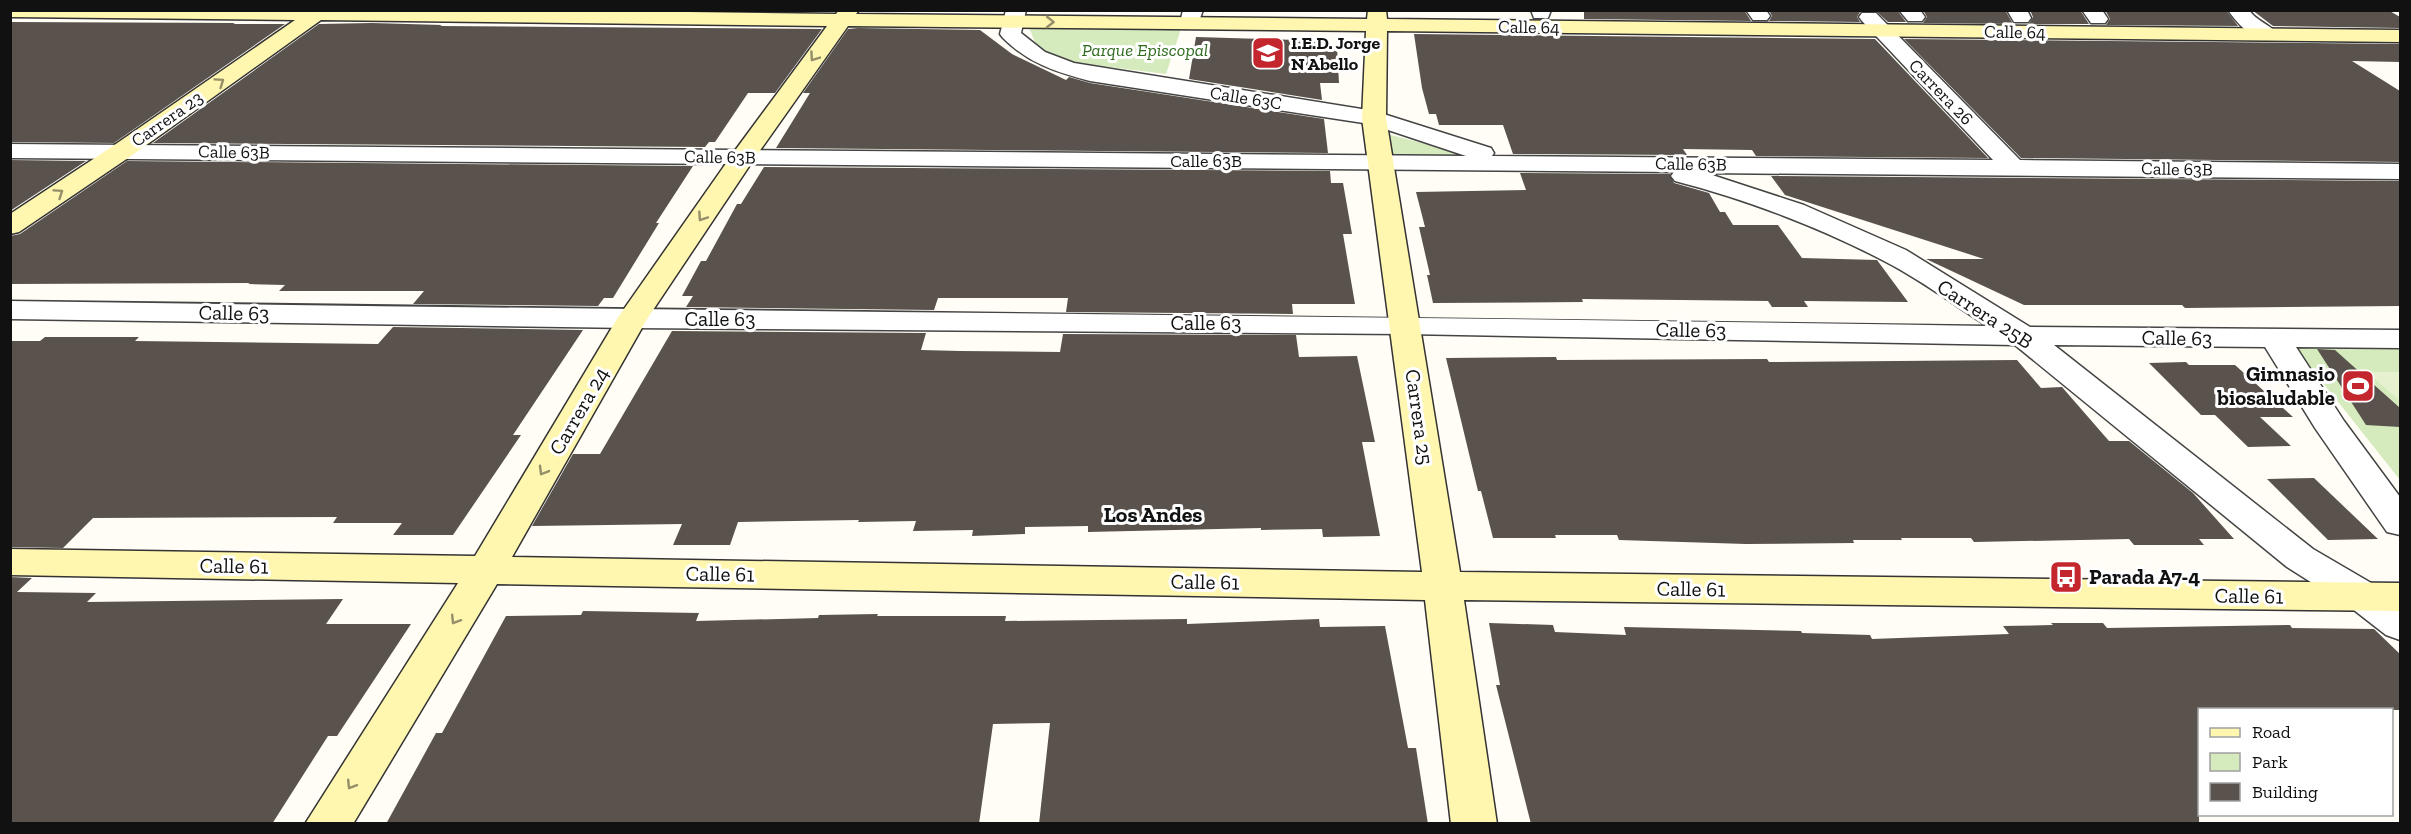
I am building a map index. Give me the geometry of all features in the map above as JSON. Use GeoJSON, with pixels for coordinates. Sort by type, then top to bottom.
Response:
{"type":"FeatureCollection","features":[{"type":"Feature","properties":{"kind":"street","name":"Calle 64"},"geometry":{"type":"LineString","coordinates":[[10,11],[1377,16],[2400,36]]}},
{"type":"Feature","properties":{"kind":"street","name":"Carrera 23"},"geometry":{"type":"LineString","coordinates":[[10,226],[122,151],[320,12]]}},
{"type":"Feature","properties":{"kind":"street","name":"Calle 64"},"geometry":{"type":"LineString","coordinates":[[1377,16],[1540,12],[1599,21],[1758,13],[1876,24],[1912,14],[2019,14],[2242,16],[2400,22]]}},
{"type":"Feature","properties":{"kind":"street","name":"Carrera 24"},"geometry":{"type":"LineString","coordinates":[[328,824],[486,570],[632,318],[844,15]]}},
{"type":"Feature","properties":{"kind":"street","name":"Calle 63C"},"geometry":{"type":"LineString","coordinates":[[1014,16],[1010,34],[1027,51],[1053,64],[1090,74],[1374,118],[1512,163]]}},
{"type":"Feature","properties":{"kind":"street","name":"Carrera 25"},"geometry":{"type":"LineString","coordinates":[[1377,16],[1374,118],[1443,586],[1474,824]]}},
{"type":"Feature","properties":{"kind":"street"},"geometry":{"type":"LineString","coordinates":[[2242,16],[2266,34]]}},
{"type":"Feature","properties":{"kind":"street","name":"Carrera 26"},"geometry":{"type":"LineString","coordinates":[[1876,24],[2013,167]]}},
{"type":"Feature","properties":{"kind":"street","name":"Calle 63B"},"geometry":{"type":"LineString","coordinates":[[10,151],[2400,171]]}},
{"type":"Feature","properties":{"kind":"street","name":"Carrera 25B"},"geometry":{"type":"LineString","coordinates":[[1619,163],[1706,180],[1795,211],[1896,256],[2022,336],[2300,558],[2382,597]]}},
{"type":"Feature","properties":{"kind":"street","name":"Calle 63"},"geometry":{"type":"LineString","coordinates":[[10,310],[1406,325],[2022,336],[2400,339]]}},
{"type":"Feature","properties":{"kind":"street"},"geometry":{"type":"LineString","coordinates":[[2275,339],[2332,428],[2400,524]]}},
{"type":"Feature","properties":{"kind":"street","name":"Calle 61"},"geometry":{"type":"LineString","coordinates":[[10,562],[1443,586],[2382,597]]}},
{"type":"Feature","properties":{"kind":"street"},"geometry":{"type":"LineString","coordinates":[[2382,597],[2400,625]]}},
{"type":"Feature","properties":{"kind":"green space","name":"Parque Episcopal"},"geometry":{"type":"Polygon","coordinates":[[[1029,27],[1181,29],[1166,74],[1062,61],[1037,48],[1029,27]]]}},
{"type":"Feature","properties":{"kind":"green space"},"geometry":{"type":"Polygon","coordinates":[[[1387,134],[1477,157],[1386,159],[1387,134]]]}},
{"type":"Feature","properties":{"kind":"green space"},"geometry":{"type":"Polygon","coordinates":[[[2293,345],[2400,346],[2400,480],[2293,345]]]}},
{"type":"Feature","properties":{"kind":"green space"},"geometry":{"type":"Polygon","coordinates":[[[2367,372],[2400,372],[2400,401],[2367,372]]]}},
{"type":"Feature","properties":{"kind":"building"},"geometry":{"type":"Polygon","coordinates":[[[1584,10],[1744,10],[1751,21],[1584,19],[1584,10]]]}},
{"type":"Feature","properties":{"kind":"building"},"geometry":{"type":"Polygon","coordinates":[[[1769,10],[1897,10],[1906,22],[1888,22],[1876,11],[1860,12],[1857,17],[1860,22],[1769,21],[1772,16],[1769,10]]]}},
{"type":"Feature","properties":{"kind":"building"},"geometry":{"type":"Polygon","coordinates":[[[1923,10],[2005,10],[2013,24],[1923,23],[1927,17],[1923,10]]]}},
{"type":"Feature","properties":{"kind":"building"},"geometry":{"type":"Polygon","coordinates":[[[2030,10],[2080,10],[2089,24],[2029,24],[2033,17],[2030,10]]]}},
{"type":"Feature","properties":{"kind":"building"},"geometry":{"type":"Polygon","coordinates":[[[2105,10],[2226,10],[2238,26],[2106,25],[2110,19],[2105,10]]]}},
{"type":"Feature","properties":{"kind":"building"},"geometry":{"type":"Polygon","coordinates":[[[2252,10],[2388,10],[2400,17],[2400,28],[2273,26],[2252,10]]]}},
{"type":"Feature","properties":{"kind":"building"},"geometry":{"type":"Polygon","coordinates":[[[10,22],[285,24],[114,143],[10,142],[10,22]]]}},
{"type":"Feature","properties":{"kind":"building"},"geometry":{"type":"Polygon","coordinates":[[[319,24],[442,25],[440,26],[822,29],[775,93],[748,93],[715,142],[709,142],[705,147],[153,143],[319,24]]]}},
{"type":"Feature","properties":{"kind":"building"},"geometry":{"type":"Polygon","coordinates":[[[848,29],[980,30],[1012,54],[1066,80],[1069,77],[1090,83],[1324,119],[1328,153],[776,148],[810,93],[803,93],[848,29]]]}},
{"type":"Feature","properties":{"kind":"building"},"geometry":{"type":"Polygon","coordinates":[[[1414,34],[1875,39],[1988,158],[1756,156],[1752,150],[1683,149],[1687,155],[1513,154],[1503,125],[1439,125],[1436,114],[1429,114],[1422,88],[1414,34]]]}},
{"type":"Feature","properties":{"kind":"building","name":"I.E.D. Jorge N Abello"},"geometry":{"type":"Polygon","coordinates":[[[1196,37],[1300,40],[1300,38],[1329,38],[1329,47],[1337,47],[1339,83],[1320,83],[1322,100],[1189,79],[1196,37]]]}},
{"type":"Feature","properties":{"kind":"building"},"geometry":{"type":"Polygon","coordinates":[[[1904,39],[2400,44],[2400,62],[2352,61],[2400,91],[2400,162],[2021,158],[1904,39]]]}},
{"type":"Feature","properties":{"kind":"building"},"geometry":{"type":"Polygon","coordinates":[[[10,160],[86,161],[10,211],[10,160]]]}},
{"type":"Feature","properties":{"kind":"building"},"geometry":{"type":"Polygon","coordinates":[[[127,161],[693,166],[656,223],[659,223],[613,298],[604,298],[598,306],[413,304],[424,291],[279,291],[285,285],[248,284],[250,283],[10,284],[10,236],[20,234],[127,161]]]}},
{"type":"Feature","properties":{"kind":"building"},"geometry":{"type":"Polygon","coordinates":[[[764,167],[1330,171],[1331,183],[1343,183],[1352,234],[1343,234],[1355,304],[1292,304],[1293,314],[1066,312],[1068,298],[938,298],[934,310],[686,307],[693,296],[682,296],[701,261],[706,261],[737,204],[741,204],[764,167]]]}},
{"type":"Feature","properties":{"kind":"building"},"geometry":{"type":"Polygon","coordinates":[[[1520,173],[1670,174],[1674,183],[1709,193],[1720,212],[1725,212],[1733,225],[1778,225],[1802,258],[1877,260],[1908,302],[1804,301],[1808,307],[1772,307],[1768,301],[1680,300],[1582,299],[1583,302],[1433,303],[1427,275],[1430,275],[1419,227],[1425,227],[1416,192],[1526,190],[1520,173]]]}},
{"type":"Feature","properties":{"kind":"building"},"geometry":{"type":"Polygon","coordinates":[[[1771,176],[2400,181],[2400,306],[2185,308],[2182,305],[2024,305],[1926,259],[1984,259],[1785,195],[1771,176]]]}},
{"type":"Feature","properties":{"kind":"building"},"geometry":{"type":"Polygon","coordinates":[[[393,327],[583,330],[513,435],[521,435],[453,535],[393,535],[402,523],[333,523],[337,517],[93,518],[63,548],[10,547],[10,341],[40,341],[45,337],[139,337],[135,341],[378,344],[393,327]]]}},
{"type":"Feature","properties":{"kind":"building"},"geometry":{"type":"Polygon","coordinates":[[[672,331],[926,333],[921,350],[1060,352],[1063,334],[1296,335],[1299,357],[1357,356],[1375,442],[1362,442],[1380,536],[1323,537],[1322,529],[1261,530],[1261,528],[1088,532],[1088,526],[1025,527],[1025,534],[972,536],[973,530],[913,531],[916,521],[858,522],[859,520],[738,522],[730,545],[673,545],[682,524],[532,526],[573,454],[600,454],[672,331]]]}},
{"type":"Feature","properties":{"kind":"building","name":"Gimnasio biosaludable"},"geometry":{"type":"Polygon","coordinates":[[[2317,349],[2335,350],[2400,408],[2400,427],[2366,425],[2317,349]]]}},
{"type":"Feature","properties":{"kind":"building"},"geometry":{"type":"Polygon","coordinates":[[[1556,357],[1557,360],[1767,359],[1769,362],[2017,360],[2041,388],[2062,387],[2109,441],[2129,441],[2193,493],[2234,539],[2199,539],[2204,545],[2134,545],[2129,539],[1974,542],[1971,538],[1901,538],[1902,540],[1853,540],[1854,543],[1746,544],[1619,540],[1617,535],[1493,538],[1481,491],[1478,491],[1446,358],[1556,357]]]}},
{"type":"Feature","properties":{"kind":"building"},"geometry":{"type":"Polygon","coordinates":[[[2186,362],[2189,365],[2235,365],[2293,417],[2260,417],[2291,446],[2248,447],[2215,415],[2201,415],[2149,363],[2186,362]]]}},
{"type":"Feature","properties":{"kind":"building"},"geometry":{"type":"Polygon","coordinates":[[[2314,478],[2378,539],[2328,540],[2267,479],[2314,478]]]}},
{"type":"Feature","properties":{"kind":"building"},"geometry":{"type":"Polygon","coordinates":[[[10,577],[32,578],[17,592],[96,593],[87,602],[343,599],[326,624],[411,624],[337,736],[328,736],[272,824],[10,824],[10,577]]]}},
{"type":"Feature","properties":{"kind":"building"},"geometry":{"type":"Polygon","coordinates":[[[583,611],[699,613],[696,621],[878,614],[877,616],[1006,616],[1005,621],[1187,619],[1187,624],[1319,619],[1320,627],[1385,626],[1408,748],[1416,748],[1428,824],[1039,824],[1050,723],[993,724],[979,824],[386,824],[436,733],[442,733],[506,616],[581,615],[583,611]]]}},
{"type":"Feature","properties":{"kind":"building"},"geometry":{"type":"Polygon","coordinates":[[[1489,623],[1553,625],[1555,632],[1626,635],[1624,627],[1801,631],[1802,633],[1870,635],[1872,639],[2009,634],[2003,626],[2053,625],[2051,623],[2103,623],[2107,628],[2290,625],[2292,628],[2374,629],[2400,654],[2400,710],[2393,710],[2393,708],[2198,708],[2199,824],[1531,824],[1496,685],[1500,685],[1489,623]]]}},
{"type":"Feature","properties":{"kind":"place","name":"I.E.D. Jorge N Abello"},"geometry":{"type":"Point","coordinates":[1268,53]}},
{"type":"Feature","properties":{"kind":"place","name":"Gimnasio biosaludable"},"geometry":{"type":"Point","coordinates":[2358,386]}},
{"type":"Feature","properties":{"kind":"place","name":"Parada A7-4"},"geometry":{"type":"Point","coordinates":[2066,577]}},
{"type":"Feature","properties":{"kind":"district","name":"Los Andes"},"geometry":{"type":"Point","coordinates":[1153,514]}}]}
